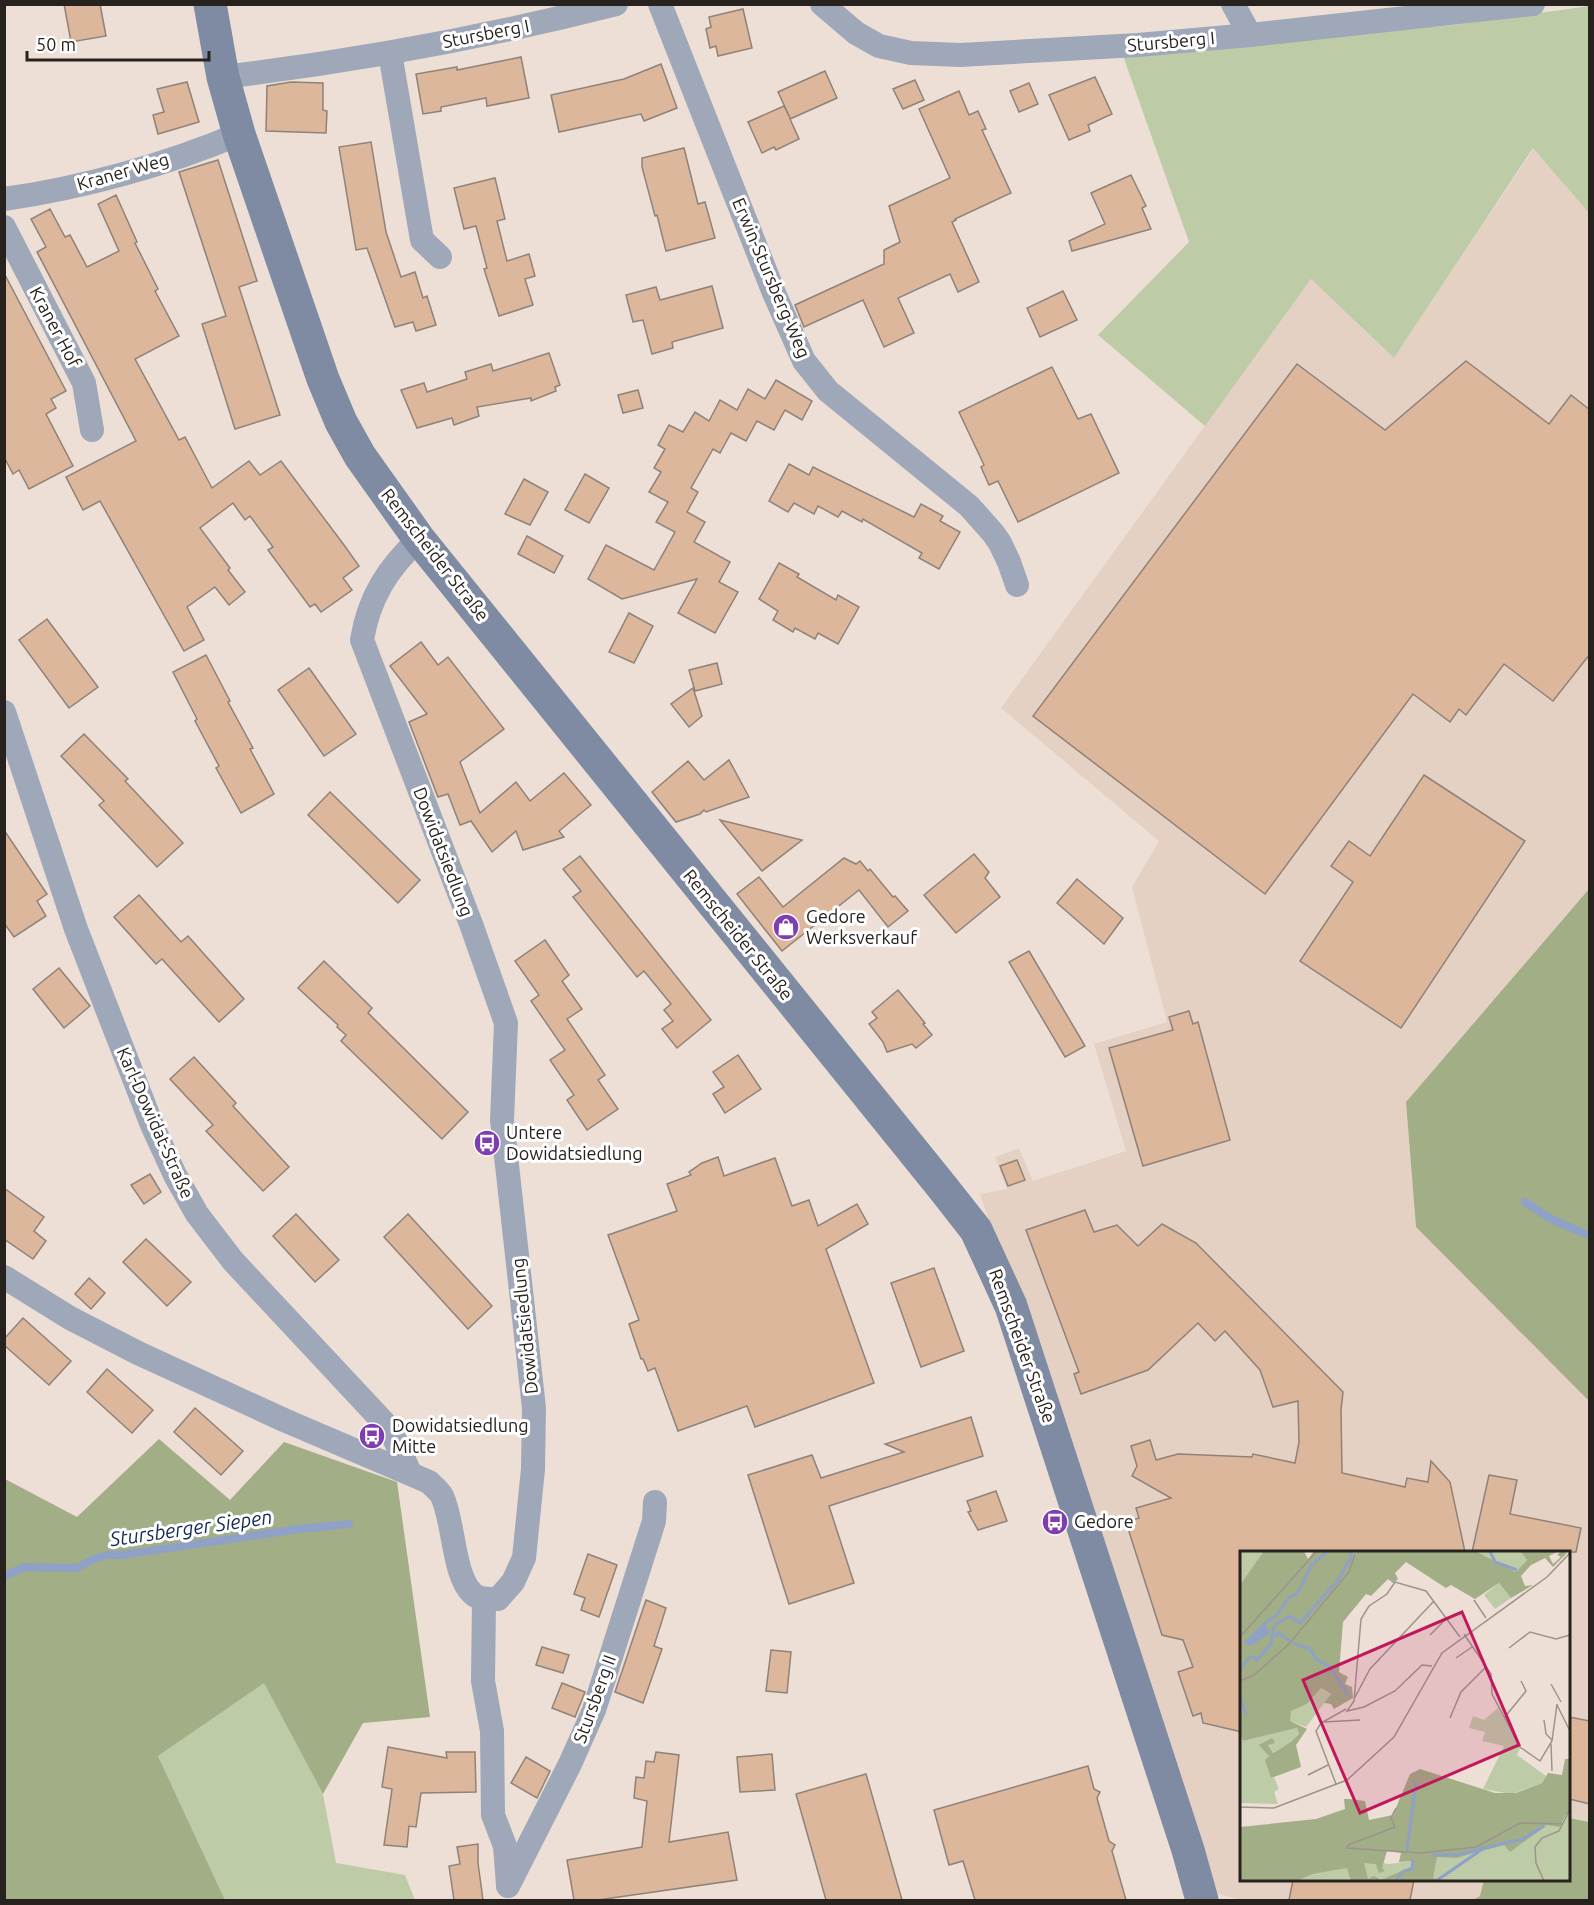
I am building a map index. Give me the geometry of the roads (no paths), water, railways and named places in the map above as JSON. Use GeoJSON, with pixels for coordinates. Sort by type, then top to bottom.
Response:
{"type":"FeatureCollection","features":[{"type":"Feature","properties":{"kind":"main road","name":"Remscheider Straße"},"geometry":{"type":"LineString","coordinates":[[210,4],[223,77],[238,134],[323,379],[341,422],[360,456],[419,539],[808,1022],[883,1111],[976,1230],[1011,1306],[1188,1850],[1202,1900]]}},
{"type":"Feature","properties":{"kind":"street","name":"Stursberg I"},"geometry":{"type":"LineString","coordinates":[[223,77],[390,53],[529,26],[616,4]]}},
{"type":"Feature","properties":{"kind":"street","name":"Erwin-Stursberg-Weg"},"geometry":{"type":"LineString","coordinates":[[660,4],[774,293],[804,361],[828,391],[969,506],[1000,543],[1017,585]]}},
{"type":"Feature","properties":{"kind":"street","name":"Stursberg I"},"geometry":{"type":"LineString","coordinates":[[822,4],[856,33],[879,45],[911,53],[960,56],[1138,45],[1250,35],[1533,4]]}},
{"type":"Feature","properties":{"kind":"street"},"geometry":{"type":"LineString","coordinates":[[1233,4],[1250,35]]}},
{"type":"Feature","properties":{"kind":"street"},"geometry":{"type":"LineString","coordinates":[[390,53],[422,240],[440,257]]}},
{"type":"Feature","properties":{"kind":"street","name":"Kraner Weg"},"geometry":{"type":"LineString","coordinates":[[4,199],[72,188],[213,145],[238,134]]}},
{"type":"Feature","properties":{"kind":"street","name":"Kraner Hof"},"geometry":{"type":"LineString","coordinates":[[4,227],[84,383],[92,430]]}},
{"type":"Feature","properties":{"kind":"street","name":"Dowidatsiedlung"},"geometry":{"type":"LineString","coordinates":[[419,539],[396,561],[382,583],[365,621],[362,640],[471,924],[506,1023],[502,1120],[534,1408],[533,1469],[524,1558],[513,1582],[498,1599],[484,1600]]}},
{"type":"Feature","properties":{"kind":"street","name":"Karl-Dowidat-Straße"},"geometry":{"type":"LineString","coordinates":[[4,712],[76,929],[148,1114],[175,1175],[197,1214],[233,1261],[390,1430],[410,1473]]}},
{"type":"Feature","properties":{"kind":"street"},"geometry":{"type":"LineString","coordinates":[[4,1277],[70,1318],[138,1353],[284,1420],[429,1482],[441,1494],[450,1522],[463,1581],[472,1594],[484,1600]]}},
{"type":"Feature","properties":{"kind":"street","name":"Stursberg II"},"geometry":{"type":"LineString","coordinates":[[510,1893],[594,1710],[654,1521],[655,1502]]}},
{"type":"Feature","properties":{"kind":"street","name":"Stursberg II"},"geometry":{"type":"LineString","coordinates":[[484,1600],[483,1681],[492,1731],[493,1815],[505,1846],[510,1893]]}},
{"type":"Feature","properties":{"kind":"waterway"},"geometry":{"type":"LineString","coordinates":[[1525,1202],[1551,1219],[1590,1236]]}},
{"type":"Feature","properties":{"kind":"waterway","name":"Stursberger Siepen"},"geometry":{"type":"LineString","coordinates":[[4,1576],[25,1567],[77,1568],[107,1555],[122,1555],[299,1529],[349,1524]]}},
{"type":"Feature","properties":{"kind":"place","name":"Gedore Werksverkauf"},"geometry":{"type":"Point","coordinates":[786,927]}},
{"type":"Feature","properties":{"kind":"place","name":"Untere Dowidatsiedlung"},"geometry":{"type":"Point","coordinates":[487,1143]}},
{"type":"Feature","properties":{"kind":"place","name":"Dowidatsiedlung Mitte"},"geometry":{"type":"Point","coordinates":[372,1436]}},
{"type":"Feature","properties":{"kind":"place","name":"Gedore"},"geometry":{"type":"Point","coordinates":[1055,1522]}}]}
